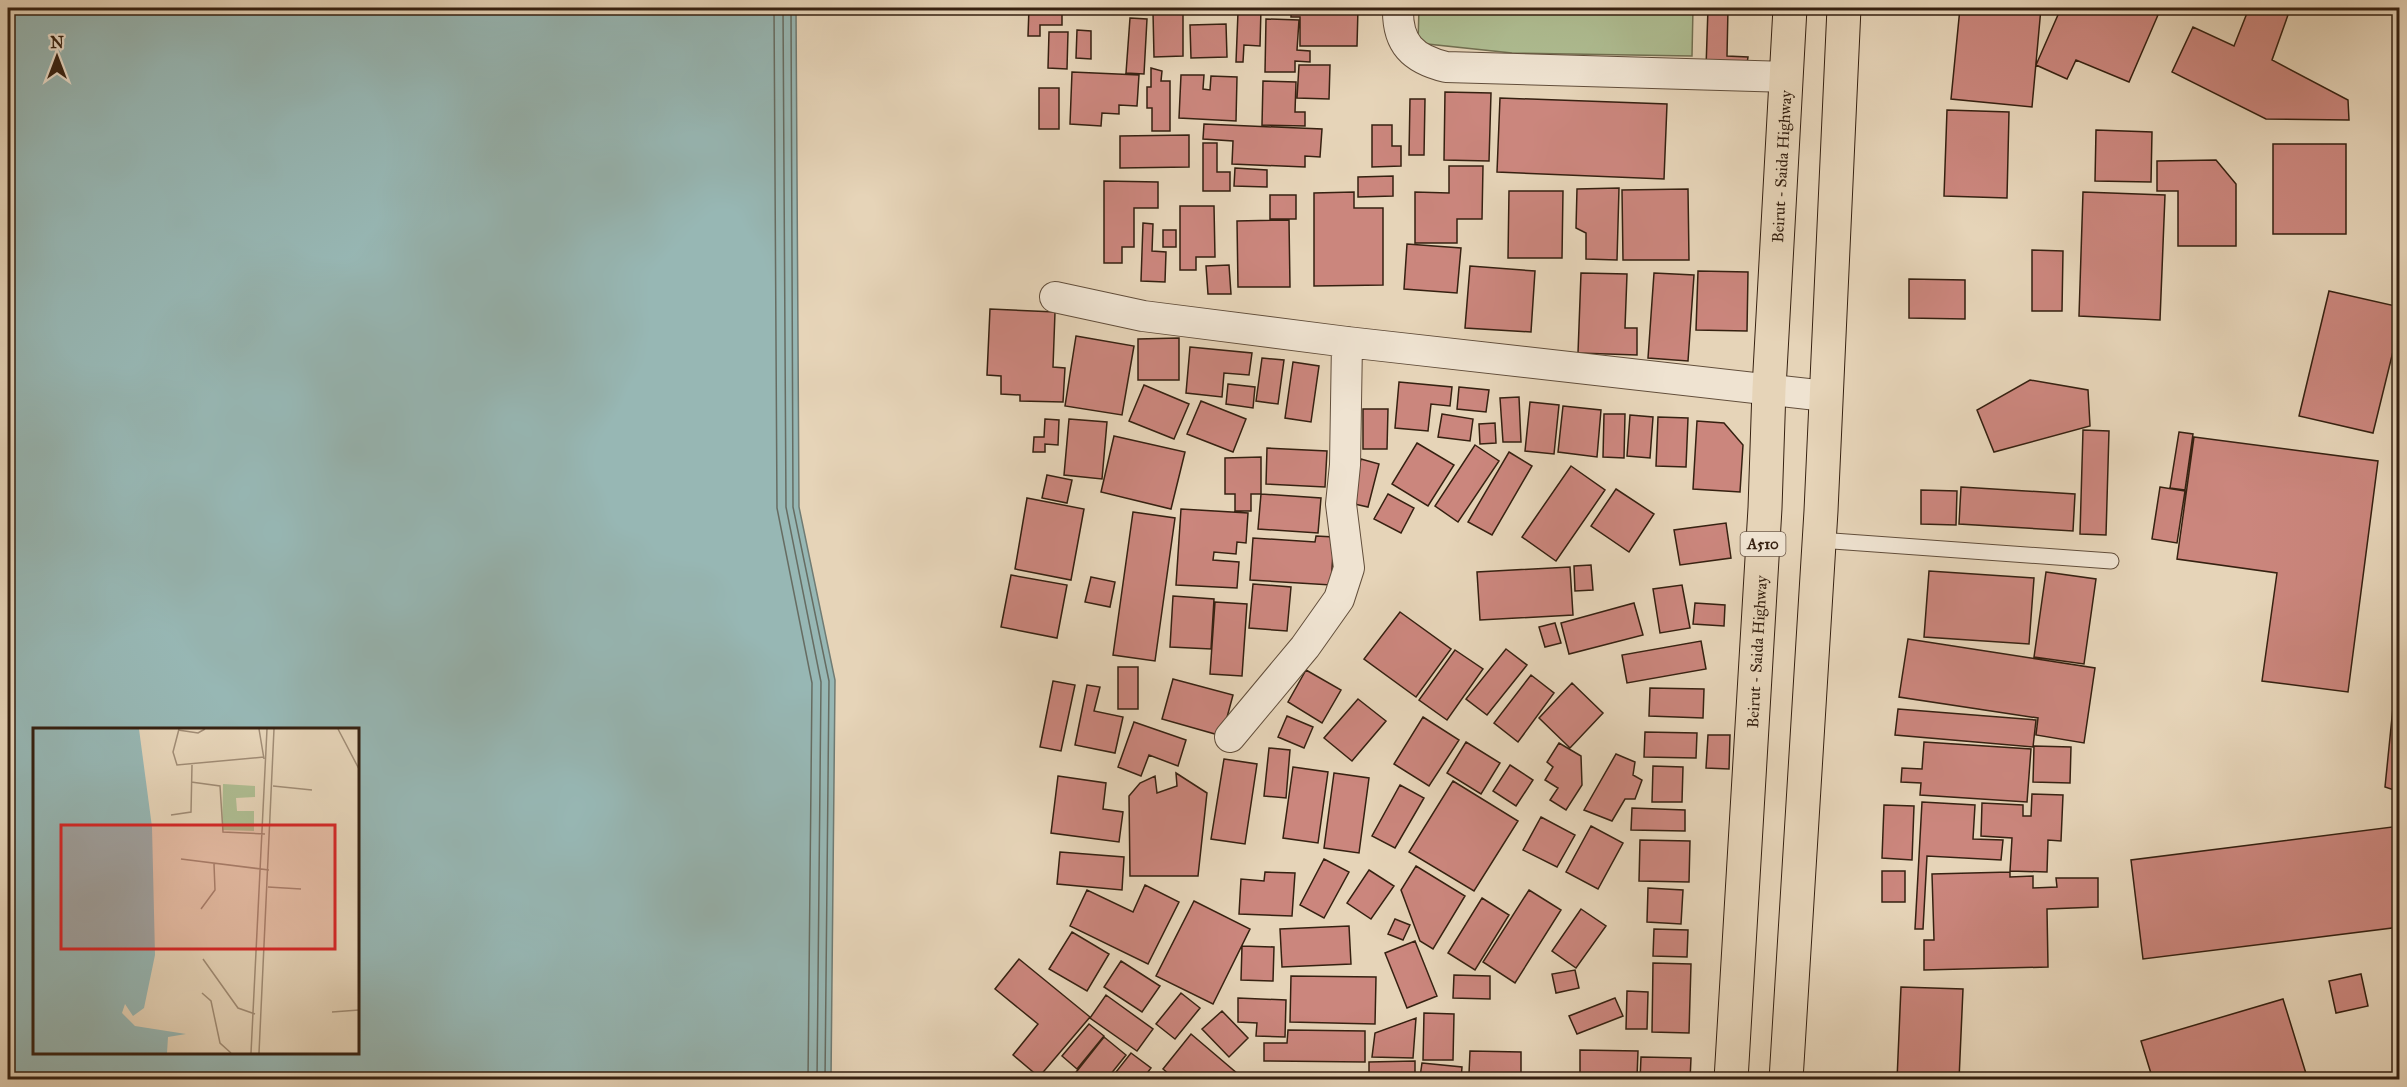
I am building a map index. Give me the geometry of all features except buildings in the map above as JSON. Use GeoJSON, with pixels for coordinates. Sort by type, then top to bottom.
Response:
{"type":"FeatureCollection","features":[{"type":"Feature","properties":{"kind":"highway","name":"Beirut - Saida Highway"},"geometry":{"type":"LineString","coordinates":[[1731,1080],[1765,508],[1769,388],[1790,8]]}},
{"type":"Feature","properties":{"kind":"highway"},"geometry":{"type":"LineString","coordinates":[[1786,1080],[1819,540],[1844,8]]}},
{"type":"Feature","properties":{"kind":"street"},"geometry":{"type":"LineString","coordinates":[[1398,8],[1400,30],[1407,47],[1425,62],[1446,67],[1787,77]]}},
{"type":"Feature","properties":{"kind":"street"},"geometry":{"type":"LineString","coordinates":[[1055,297],[1143,316],[1347,342],[1826,396]]}},
{"type":"Feature","properties":{"kind":"street"},"geometry":{"type":"LineString","coordinates":[[1230,737],[1305,647],[1339,598],[1349,568],[1341,504],[1345,465],[1347,342]]}},
{"type":"Feature","properties":{"kind":"lane"},"geometry":{"type":"LineString","coordinates":[[1819,540],[2111,561]]}},
{"type":"Feature","properties":{"kind":"green space"},"geometry":{"type":"Polygon","coordinates":[[[1419,8],[1693,8],[1692,56],[1512,53],[1418,43],[1419,8]]]}},
{"type":"Feature","properties":{"kind":"water"},"geometry":{"type":"Polygon","coordinates":[[[8,8],[796,8],[799,507],[835,680],[831,1079],[8,1079],[8,8]]]}}]}
